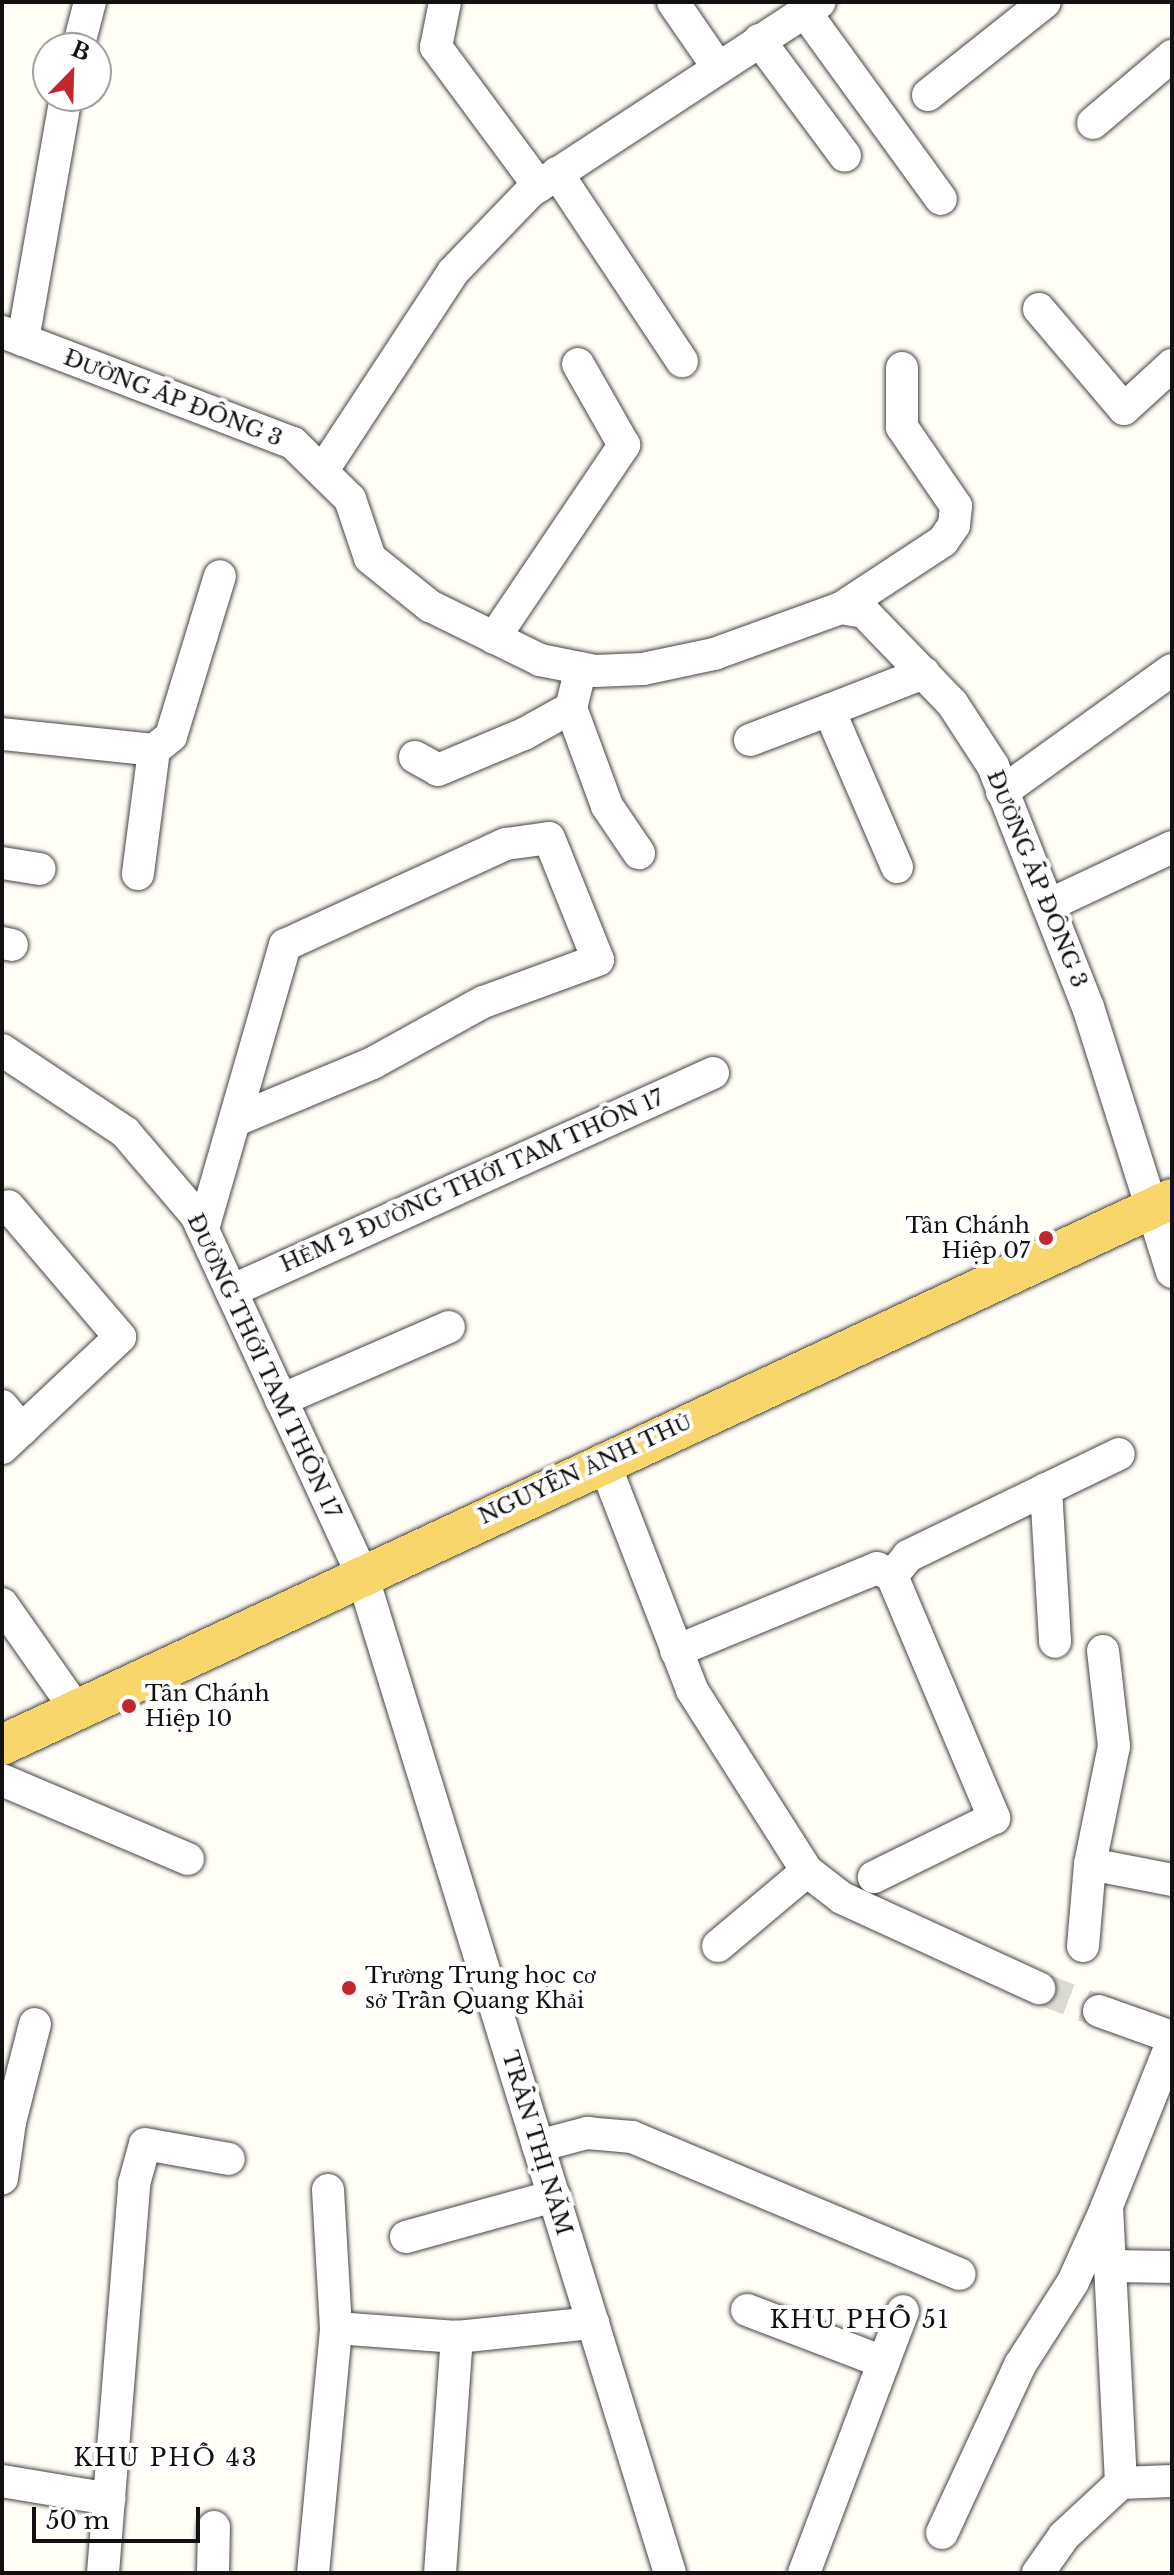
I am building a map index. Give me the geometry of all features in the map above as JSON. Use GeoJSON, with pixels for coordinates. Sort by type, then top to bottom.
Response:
{"type":"FeatureCollection","features":[{"type":"Feature","properties":{"kind":"main road","name":"NGUYỄN ẢNH THỦ"},"geometry":{"type":"LineString","coordinates":[[2,1745],[603,1460],[1163,1204]]}},
{"type":"Feature","properties":{"kind":"street"},"geometry":{"type":"LineString","coordinates":[[82,32],[90,2]]}},
{"type":"Feature","properties":{"kind":"street"},"geometry":{"type":"LineString","coordinates":[[445,2],[436,47],[548,179],[682,361]]}},
{"type":"Feature","properties":{"kind":"street"},"geometry":{"type":"LineString","coordinates":[[673,2],[717,66]]}},
{"type":"Feature","properties":{"kind":"street"},"geometry":{"type":"LineString","coordinates":[[928,95],[1045,2]]}},
{"type":"Feature","properties":{"kind":"street"},"geometry":{"type":"LineString","coordinates":[[325,467],[453,272],[548,179],[717,66],[813,7],[941,199]]}},
{"type":"Feature","properties":{"kind":"street"},"geometry":{"type":"LineString","coordinates":[[759,40],[845,156]]}},
{"type":"Feature","properties":{"kind":"street"},"geometry":{"type":"LineString","coordinates":[[1093,123],[1172,56]]}},
{"type":"Feature","properties":{"kind":"street"},"geometry":{"type":"LineString","coordinates":[[13,336],[62,112]]}},
{"type":"Feature","properties":{"kind":"street"},"geometry":{"type":"LineString","coordinates":[[1039,309],[1124,409],[1171,367]]}},
{"type":"Feature","properties":{"kind":"street","name":"ĐƯỜNG ẤP ĐÔNG 3"},"geometry":{"type":"LineString","coordinates":[[13,336],[293,443],[325,467],[350,499],[370,558],[430,606],[540,660],[581,668],[643,669],[714,654],[841,608],[864,612],[952,703],[1002,792],[1051,904],[1163,1204],[1172,1272]]}},
{"type":"Feature","properties":{"kind":"street"},"geometry":{"type":"LineString","coordinates":[[494,638],[624,445],[578,364]]}},
{"type":"Feature","properties":{"kind":"street"},"geometry":{"type":"LineString","coordinates":[[841,608],[943,541],[954,525],[956,506],[902,427],[902,368]]}},
{"type":"Feature","properties":{"kind":"street"},"geometry":{"type":"LineString","coordinates":[[138,874],[154,750],[171,736],[220,576]]}},
{"type":"Feature","properties":{"kind":"street"},"geometry":{"type":"LineString","coordinates":[[581,668],[571,708],[607,806],[639,853]]}},
{"type":"Feature","properties":{"kind":"street"},"geometry":{"type":"LineString","coordinates":[[1002,792],[1172,670]]}},
{"type":"Feature","properties":{"kind":"street"},"geometry":{"type":"LineString","coordinates":[[750,740],[924,673]]}},
{"type":"Feature","properties":{"kind":"street"},"geometry":{"type":"LineString","coordinates":[[415,757],[438,770],[571,708]]}},
{"type":"Feature","properties":{"kind":"street"},"geometry":{"type":"LineString","coordinates":[[829,710],[897,867]]}},
{"type":"Feature","properties":{"kind":"street"},"geometry":{"type":"LineString","coordinates":[[2,734],[154,750]]}},
{"type":"Feature","properties":{"kind":"street"},"geometry":{"type":"LineString","coordinates":[[203,1229],[285,945],[506,844],[549,838],[598,960],[483,1002],[373,1063],[236,1120]]}},
{"type":"Feature","properties":{"kind":"street"},"geometry":{"type":"LineString","coordinates":[[1051,904],[1172,847]]}},
{"type":"Feature","properties":{"kind":"street"},"geometry":{"type":"LineString","coordinates":[[2,863],[40,869]]}},
{"type":"Feature","properties":{"kind":"street","name":"ĐƯỜNG THỚI TAM THÔN 17"},"geometry":{"type":"LineString","coordinates":[[2,1050],[125,1132],[203,1229],[362,1575]]}},
{"type":"Feature","properties":{"kind":"street","name":"HẺM 2 ĐƯỜNG THỚI TAM THÔN 17"},"geometry":{"type":"LineString","coordinates":[[231,1291],[713,1073]]}},
{"type":"Feature","properties":{"kind":"street"},"geometry":{"type":"LineString","coordinates":[[8,1206],[120,1337],[9,1428]]}},
{"type":"Feature","properties":{"kind":"street"},"geometry":{"type":"LineString","coordinates":[[281,1400],[449,1327]]}},
{"type":"Feature","properties":{"kind":"street"},"geometry":{"type":"LineString","coordinates":[[892,1576],[908,1556],[1119,1454]]}},
{"type":"Feature","properties":{"kind":"street"},"geometry":{"type":"LineString","coordinates":[[603,1460],[676,1651],[734,1766],[807,1871],[842,1898],[962,1956],[1039,1988]]}},
{"type":"Feature","properties":{"kind":"street"},"geometry":{"type":"LineString","coordinates":[[1046,1489],[1055,1642]]}},
{"type":"Feature","properties":{"kind":"street"},"geometry":{"type":"LineString","coordinates":[[676,1651],[877,1568],[892,1576],[994,1818],[874,1877]]}},
{"type":"Feature","properties":{"kind":"street","name":"TRẦN THỊ NĂM"},"geometry":{"type":"LineString","coordinates":[[362,1575],[670,2573]]}},
{"type":"Feature","properties":{"kind":"street"},"geometry":{"type":"LineString","coordinates":[[2,1604],[75,1708]]}},
{"type":"Feature","properties":{"kind":"street"},"geometry":{"type":"LineString","coordinates":[[1083,1946],[1090,1864],[1114,1746],[1103,1651]]}},
{"type":"Feature","properties":{"kind":"street"},"geometry":{"type":"LineString","coordinates":[[2,1780],[188,1859]]}},
{"type":"Feature","properties":{"kind":"street"},"geometry":{"type":"LineString","coordinates":[[1090,1864],[1172,1880]]}},
{"type":"Feature","properties":{"kind":"street"},"geometry":{"type":"LineString","coordinates":[[718,1946],[807,1871]]}},
{"type":"Feature","properties":{"kind":"street"},"geometry":{"type":"LineString","coordinates":[[942,2533],[1020,2365],[1073,2282],[1107,2206],[1172,2040],[1099,2011]]}},
{"type":"Feature","properties":{"kind":"street"},"geometry":{"type":"LineString","coordinates":[[2,2178],[6,2120],[35,2024]]}},
{"type":"Feature","properties":{"kind":"street"},"geometry":{"type":"LineString","coordinates":[[538,2146],[587,2133],[632,2137],[960,2274]]}},
{"type":"Feature","properties":{"kind":"street"},"geometry":{"type":"LineString","coordinates":[[103,2573],[134,2184],[145,2144],[229,2159]]}},
{"type":"Feature","properties":{"kind":"street"},"geometry":{"type":"LineString","coordinates":[[313,2573],[336,2328],[328,2190]]}},
{"type":"Feature","properties":{"kind":"street"},"geometry":{"type":"LineString","coordinates":[[406,2237],[554,2196]]}},
{"type":"Feature","properties":{"kind":"street"},"geometry":{"type":"LineString","coordinates":[[1107,2206],[1121,2483]]}},
{"type":"Feature","properties":{"kind":"street"},"geometry":{"type":"LineString","coordinates":[[1112,2266],[1172,2267]]}},
{"type":"Feature","properties":{"kind":"street"},"geometry":{"type":"LineString","coordinates":[[747,2310],[883,2362]]}},
{"type":"Feature","properties":{"kind":"street"},"geometry":{"type":"LineString","coordinates":[[804,2573],[903,2311]]}},
{"type":"Feature","properties":{"kind":"street"},"geometry":{"type":"LineString","coordinates":[[336,2328],[457,2337],[593,2323]]}},
{"type":"Feature","properties":{"kind":"street"},"geometry":{"type":"LineString","coordinates":[[440,2573],[457,2337]]}},
{"type":"Feature","properties":{"kind":"street"},"geometry":{"type":"LineString","coordinates":[[2,2481],[109,2499]]}},
{"type":"Feature","properties":{"kind":"street"},"geometry":{"type":"LineString","coordinates":[[1038,2573],[1064,2536],[1121,2483],[1172,2481]]}},
{"type":"Feature","properties":{"kind":"street"},"geometry":{"type":"LineString","coordinates":[[213,2573],[214,2527]]}},
{"type":"Feature","properties":{"kind":"tunnel"},"geometry":{"type":"LineString","coordinates":[[1039,1988],[1099,2011]]}},
{"type":"Feature","properties":{"kind":"place","name":"Tân Chánh Hiệp 07"},"geometry":{"type":"Point","coordinates":[1046,1238]}},
{"type":"Feature","properties":{"kind":"place","name":"Tân Chánh Hiệp 10"},"geometry":{"type":"Point","coordinates":[129,1706]}},
{"type":"Feature","properties":{"kind":"place","name":"Trường Trung học cơ sở Trần Quang Khải"},"geometry":{"type":"Point","coordinates":[349,1988]}},
{"type":"Feature","properties":{"kind":"district","name":"KHU PHỐ 51"},"geometry":{"type":"Point","coordinates":[860,2320]}},
{"type":"Feature","properties":{"kind":"district","name":"KHU PHỐ 43"},"geometry":{"type":"Point","coordinates":[166,2458]}}]}
